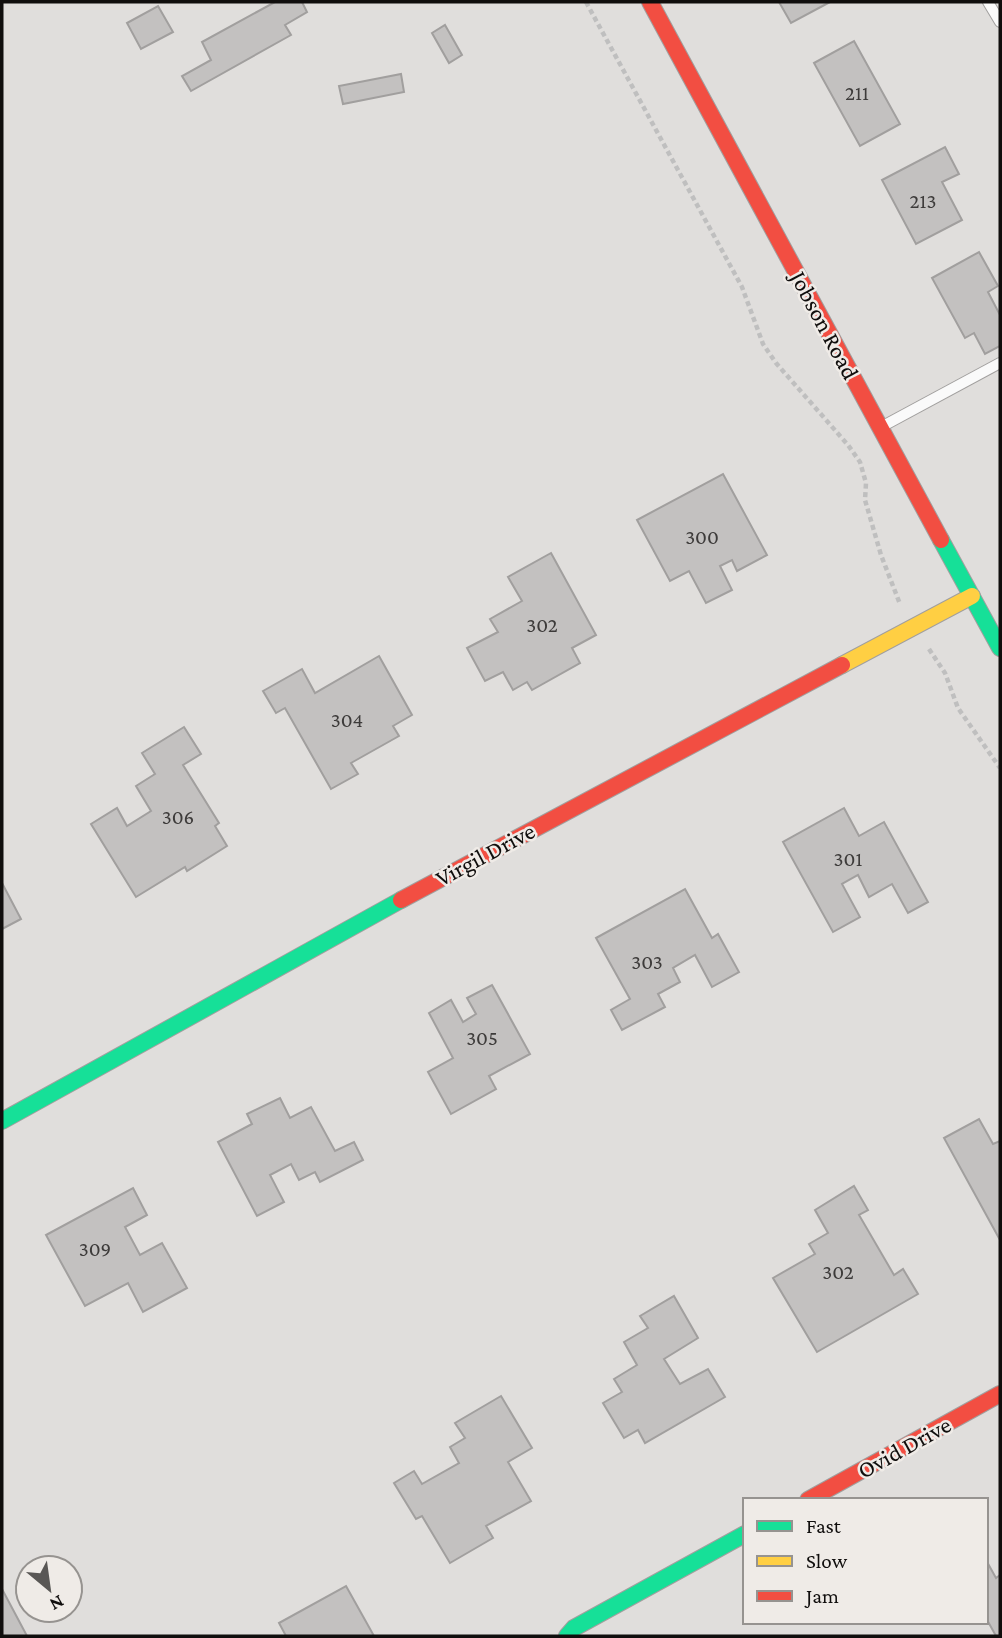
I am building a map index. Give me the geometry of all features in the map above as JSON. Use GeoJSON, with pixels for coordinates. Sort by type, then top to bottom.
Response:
{"type":"FeatureCollection","features":[{"type":"Feature","properties":{"kind":"street","name":"Jobson Road"},"geometry":{"type":"LineString","coordinates":[[650,2],[1000,648]]}},
{"type":"Feature","properties":{"kind":"street","name":"Virgil Drive"},"geometry":{"type":"LineString","coordinates":[[2,1121],[378,912],[972,596]]}},
{"type":"Feature","properties":{"kind":"street","name":"Ovid Drive"},"geometry":{"type":"LineString","coordinates":[[812,1498],[1000,1394]]}},
{"type":"Feature","properties":{"kind":"street"},"geometry":{"type":"LineString","coordinates":[[568,1636],[575,1628],[743,1536]]}},
{"type":"Feature","properties":{"kind":"lane"},"geometry":{"type":"LineString","coordinates":[[988,2],[1000,22]]}},
{"type":"Feature","properties":{"kind":"lane"},"geometry":{"type":"LineString","coordinates":[[881,427],[1000,363]]}},
{"type":"Feature","properties":{"kind":"path"},"geometry":{"type":"LineString","coordinates":[[586,2],[742,287],[763,344],[860,462],[866,483],[865,500],[880,555],[900,605],[945,673],[958,708],[1000,768]]}},
{"type":"Feature","properties":{"kind":"building"},"geometry":{"type":"Polygon","coordinates":[[[275,2],[302,2],[307,12],[285,25],[291,35],[191,91],[182,76],[211,60],[202,42],[275,2]]]}},
{"type":"Feature","properties":{"kind":"building"},"geometry":{"type":"Polygon","coordinates":[[[779,2],[830,2],[791,23],[779,2]]]}},
{"type":"Feature","properties":{"kind":"building"},"geometry":{"type":"Polygon","coordinates":[[[158,6],[173,32],[141,49],[127,23],[158,6]]]}},
{"type":"Feature","properties":{"kind":"building"},"geometry":{"type":"Polygon","coordinates":[[[445,25],[462,55],[449,63],[432,33],[445,25]]]}},
{"type":"Feature","properties":{"kind":"building"},"geometry":{"type":"Polygon","coordinates":[[[854,41],[900,124],[860,146],[814,63],[854,41]]]}},
{"type":"Feature","properties":{"kind":"building"},"geometry":{"type":"Polygon","coordinates":[[[401,74],[404,92],[343,104],[339,86],[401,74]]]}},
{"type":"Feature","properties":{"kind":"building"},"geometry":{"type":"Polygon","coordinates":[[[945,147],[959,174],[942,182],[962,220],[916,244],[882,180],[945,147]]]}},
{"type":"Feature","properties":{"kind":"building"},"geometry":{"type":"Polygon","coordinates":[[[979,252],[998,286],[988,292],[1000,315],[1000,346],[985,354],[974,333],[965,338],[932,278],[979,252]]]}},
{"type":"Feature","properties":{"kind":"building"},"geometry":{"type":"Polygon","coordinates":[[[723,474],[767,555],[737,571],[732,560],[720,566],[732,590],[706,603],[689,571],[670,581],[637,520],[723,474]]]}},
{"type":"Feature","properties":{"kind":"building"},"geometry":{"type":"Polygon","coordinates":[[[551,553],[596,635],[572,648],[580,663],[532,690],[527,682],[513,690],[503,672],[485,681],[467,648],[498,632],[490,619],[522,601],[508,577],[551,553]]]}},
{"type":"Feature","properties":{"kind":"building"},"geometry":{"type":"Polygon","coordinates":[[[379,656],[412,715],[393,726],[399,736],[351,763],[358,774],[331,789],[285,708],[276,713],[263,691],[302,669],[315,693],[379,656]]]}},
{"type":"Feature","properties":{"kind":"building"},"geometry":{"type":"Polygon","coordinates":[[[184,727],[201,754],[183,765],[219,823],[215,826],[227,846],[187,871],[185,867],[136,897],[91,824],[117,808],[127,826],[151,811],[136,786],[155,774],[142,753],[184,727]]]}},
{"type":"Feature","properties":{"kind":"building"},"geometry":{"type":"Polygon","coordinates":[[[844,808],[859,836],[884,822],[928,902],[908,913],[892,884],[869,897],[858,875],[842,884],[860,917],[833,932],[783,842],[844,808]]]}},
{"type":"Feature","properties":{"kind":"building"},"geometry":{"type":"Polygon","coordinates":[[[2,883],[21,919],[2,929],[2,883]]]}},
{"type":"Feature","properties":{"kind":"building"},"geometry":{"type":"Polygon","coordinates":[[[685,889],[712,938],[718,934],[739,972],[712,987],[695,955],[673,968],[680,982],[658,994],[665,1007],[622,1030],[611,1010],[630,999],[596,938],[685,889]]]}},
{"type":"Feature","properties":{"kind":"building"},"geometry":{"type":"Polygon","coordinates":[[[492,985],[530,1054],[489,1076],[496,1089],[451,1114],[428,1072],[453,1058],[429,1013],[451,1000],[463,1022],[476,1014],[467,998],[492,985]]]}},
{"type":"Feature","properties":{"kind":"building"},"geometry":{"type":"Polygon","coordinates":[[[280,1098],[290,1118],[311,1107],[335,1151],[354,1142],[363,1160],[320,1182],[315,1172],[299,1180],[291,1164],[270,1175],[284,1202],[257,1216],[218,1142],[252,1124],[247,1114],[280,1098]]]}},
{"type":"Feature","properties":{"kind":"building"},"geometry":{"type":"Polygon","coordinates":[[[979,1119],[993,1144],[1000,1141],[1000,1240],[944,1138],[979,1119]]]}},
{"type":"Feature","properties":{"kind":"building"},"geometry":{"type":"Polygon","coordinates":[[[854,1186],[868,1210],[859,1215],[894,1275],[903,1269],[918,1294],[817,1352],[773,1278],[815,1254],[809,1244],[828,1233],[815,1210],[854,1186]]]}},
{"type":"Feature","properties":{"kind":"building"},"geometry":{"type":"Polygon","coordinates":[[[133,1188],[147,1215],[125,1227],[140,1255],[162,1243],[187,1288],[143,1312],[128,1283],[85,1306],[46,1235],[133,1188]]]}},
{"type":"Feature","properties":{"kind":"building"},"geometry":{"type":"Polygon","coordinates":[[[674,1296],[698,1338],[664,1359],[680,1384],[708,1369],[725,1397],[645,1443],[638,1430],[624,1438],[603,1403],[622,1392],[614,1379],[637,1365],[624,1342],[648,1328],[640,1316],[674,1296]]]}},
{"type":"Feature","properties":{"kind":"building"},"geometry":{"type":"Polygon","coordinates":[[[501,1396],[532,1448],[508,1462],[531,1501],[486,1526],[493,1538],[450,1563],[422,1516],[416,1519],[394,1483],[414,1471],[422,1484],[459,1463],[450,1447],[465,1438],[455,1423],[501,1396]]]}},
{"type":"Feature","properties":{"kind":"building"},"geometry":{"type":"Polygon","coordinates":[[[988,1564],[996,1578],[1000,1575],[1000,1636],[996,1636],[988,1622],[988,1564]]]}},
{"type":"Feature","properties":{"kind":"building"},"geometry":{"type":"Polygon","coordinates":[[[346,1586],[374,1636],[286,1636],[279,1623],[346,1586]]]}},
{"type":"Feature","properties":{"kind":"building"},"geometry":{"type":"Polygon","coordinates":[[[2,1589],[14,1612],[14,1624],[21,1624],[27,1636],[2,1636],[2,1589]]]}},
{"type":"Feature","properties":{"kind":"traffic: fast"},"geometry":{"type":"LineString","coordinates":[[941,540],[1000,648]]}},
{"type":"Feature","properties":{"kind":"traffic: fast"},"geometry":{"type":"LineString","coordinates":[[2,1121],[401,900]]}},
{"type":"Feature","properties":{"kind":"traffic: fast"},"geometry":{"type":"LineString","coordinates":[[567,1636],[574,1628],[743,1535]]}},
{"type":"Feature","properties":{"kind":"traffic: slow"},"geometry":{"type":"LineString","coordinates":[[842,665],[972,596]]}},
{"type":"Feature","properties":{"kind":"traffic: jam"},"geometry":{"type":"LineString","coordinates":[[650,2],[941,540]]}},
{"type":"Feature","properties":{"kind":"traffic: jam"},"geometry":{"type":"LineString","coordinates":[[401,900],[842,665]]}},
{"type":"Feature","properties":{"kind":"traffic: jam"},"geometry":{"type":"LineString","coordinates":[[812,1498],[1000,1394]]}}]}
